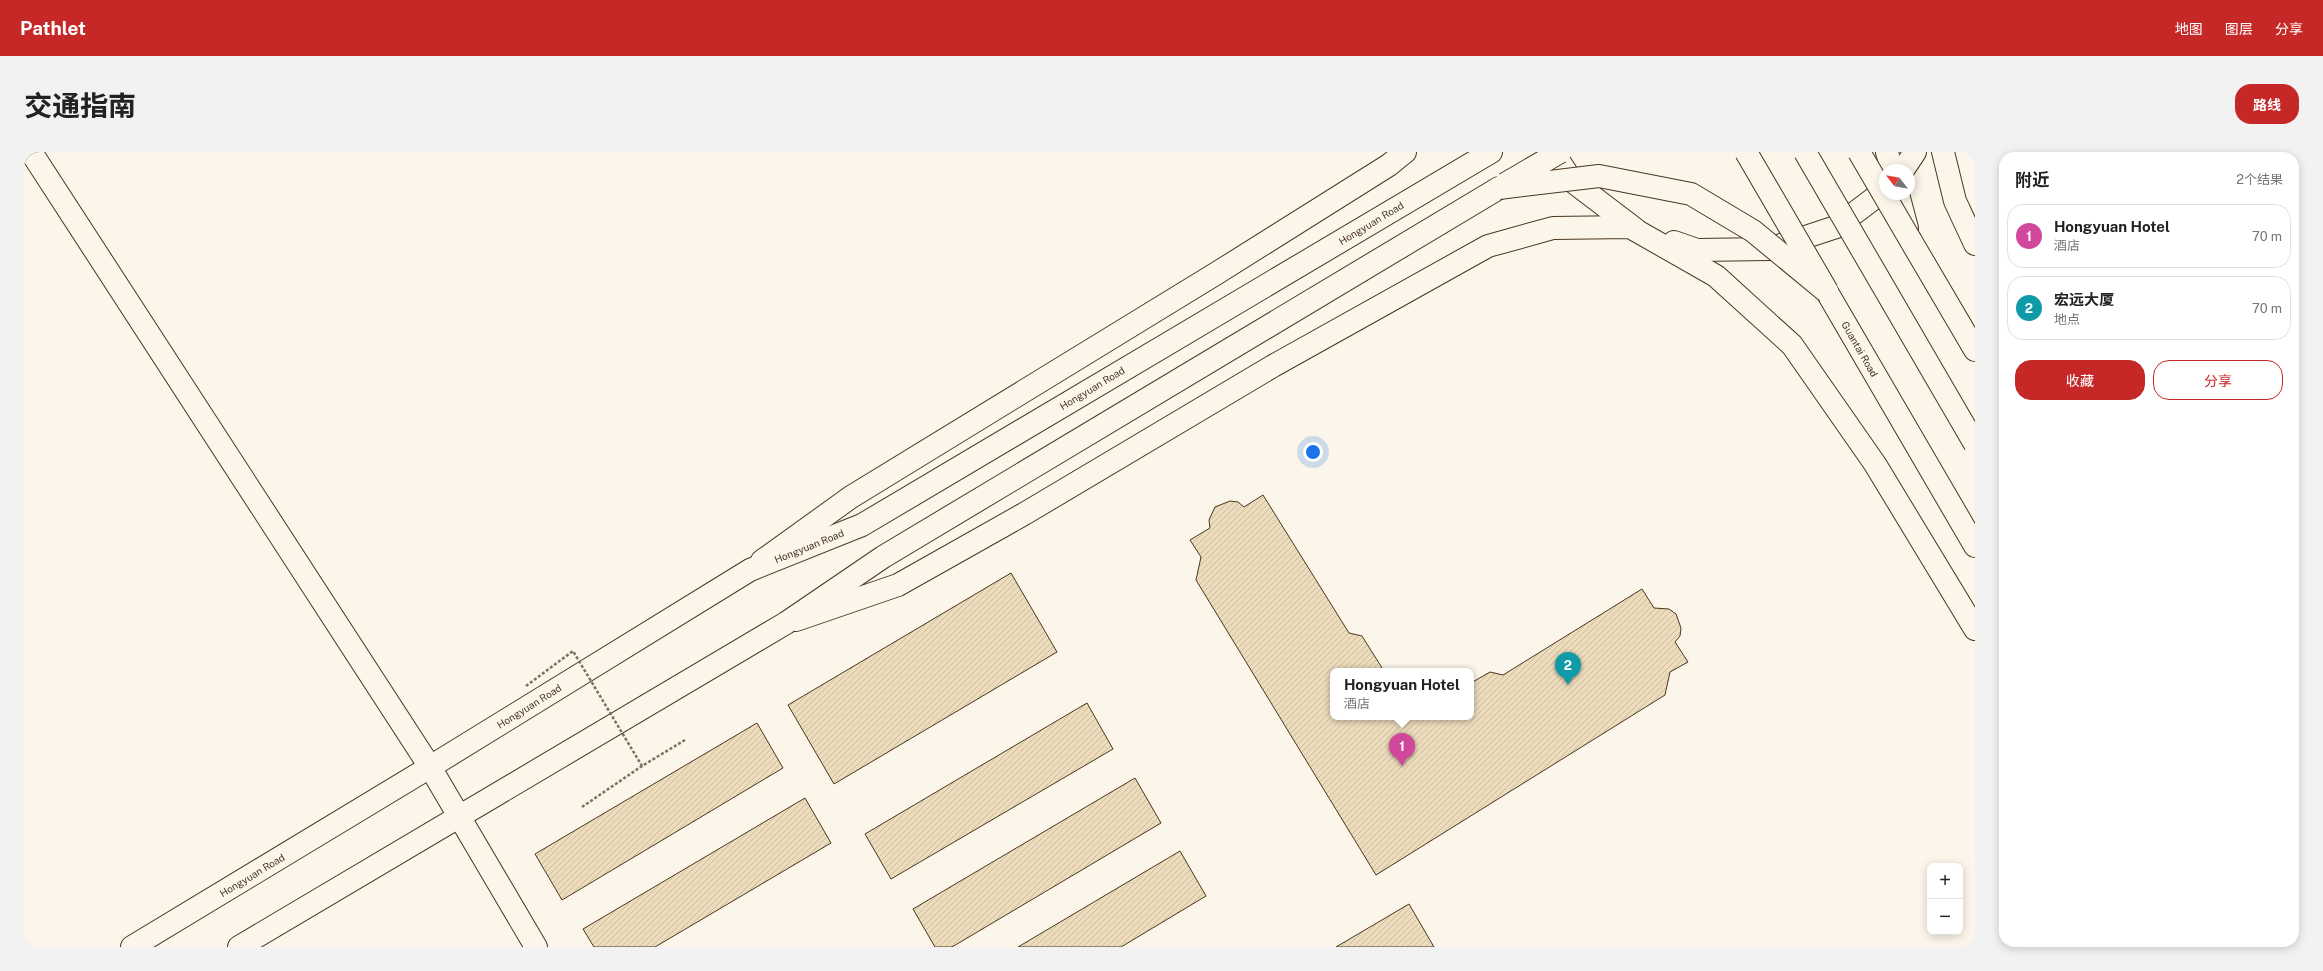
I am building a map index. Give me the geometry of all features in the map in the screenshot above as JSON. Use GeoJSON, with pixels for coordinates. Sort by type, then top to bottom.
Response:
{"type":"FeatureCollection","features":[{"type":"Feature","properties":{"kind":"main road"},"geometry":{"type":"LineString","coordinates":[[31,152],[430,767],[536,947]]}},
{"type":"Feature","properties":{"kind":"main road"},"geometry":{"type":"LineString","coordinates":[[750,570],[851,497],[1217,273],[1389,165],[1406,152]]}},
{"type":"Feature","properties":{"kind":"main road"},"geometry":{"type":"LineString","coordinates":[[1553,152],[1572,181],[1630,227],[1716,276],[1792,345],[1875,464],[1975,629]]}},
{"type":"Feature","properties":{"kind":"main road"},"geometry":{"type":"LineString","coordinates":[[239,947],[786,623],[882,557],[1560,152]]}},
{"type":"Feature","properties":{"kind":"main road","name":"Guantai Road"},"geometry":{"type":"LineString","coordinates":[[1746,152],[1975,546]]}},
{"type":"Feature","properties":{"kind":"main road"},"geometry":{"type":"LineString","coordinates":[[1805,152],[1975,444]]}},
{"type":"Feature","properties":{"kind":"main road"},"geometry":{"type":"LineString","coordinates":[[1859,152],[1975,350]]}},
{"type":"Feature","properties":{"kind":"main road"},"geometry":{"type":"LineString","coordinates":[[1887,152],[1890,164]]}},
{"type":"Feature","properties":{"kind":"main road"},"geometry":{"type":"LineString","coordinates":[[1907,164],[1915,152]]}},
{"type":"Feature","properties":{"kind":"main road"},"geometry":{"type":"LineString","coordinates":[[1943,152],[1955,201],[1975,244]]}},
{"type":"Feature","properties":{"kind":"main road","name":"Hongyuan Road"},"geometry":{"type":"LineString","coordinates":[[132,947],[430,767],[750,570],[862,525],[1486,154]]}},
{"type":"Feature","properties":{"kind":"main road"},"geometry":{"type":"LineString","coordinates":[[1499,188],[1599,176],[1691,194],[1753,231],[1827,292]]}},
{"type":"Feature","properties":{"kind":"main road"},"geometry":{"type":"LineString","coordinates":[[786,623],[898,585],[1024,514],[1273,366],[1488,246],[1553,228],[1630,227],[1697,250],[1769,250],[1836,227],[1879,195]]}},
{"type":"Feature","properties":{"kind":"main road"},"geometry":{"type":"LineString","coordinates":[[1900,200],[1911,241]]}},
{"type":"Feature","properties":{"kind":"path"},"geometry":{"type":"LineString","coordinates":[[526,686],[573,651],[642,766]]}},
{"type":"Feature","properties":{"kind":"path"},"geometry":{"type":"LineString","coordinates":[[582,807],[642,766],[685,740]]}},
{"type":"Feature","properties":{"kind":"building"},"geometry":{"type":"Polygon","coordinates":[[[1263,495],[1349,633],[1362,636],[1382,668],[1330,668],[1330,720],[1474,720],[1474,681],[1490,672],[1503,675],[1642,589],[1654,608],[1669,609],[1676,614],[1681,628],[1680,636],[1675,642],[1688,662],[1670,672],[1665,695],[1376,875],[1196,580],[1201,557],[1190,540],[1210,528],[1209,520],[1215,507],[1230,501],[1238,502],[1244,507],[1263,495]]]}},
{"type":"Feature","properties":{"kind":"building"},"geometry":{"type":"Polygon","coordinates":[[[1011,573],[1057,652],[834,784],[788,705],[1011,573]]]}},
{"type":"Feature","properties":{"kind":"building"},"geometry":{"type":"Polygon","coordinates":[[[1087,703],[1113,749],[891,879],[865,834],[1087,703]]]}},
{"type":"Feature","properties":{"kind":"building"},"geometry":{"type":"Polygon","coordinates":[[[757,723],[783,768],[562,900],[535,854],[757,723]]]}},
{"type":"Feature","properties":{"kind":"building"},"geometry":{"type":"Polygon","coordinates":[[[1135,778],[1161,823],[952,947],[935,947],[913,909],[1135,778]]]}},
{"type":"Feature","properties":{"kind":"building"},"geometry":{"type":"Polygon","coordinates":[[[805,798],[831,843],[655,947],[594,947],[583,929],[805,798]]]}},
{"type":"Feature","properties":{"kind":"building"},"geometry":{"type":"Polygon","coordinates":[[[1180,851],[1206,896],[1121,947],[1018,947],[1180,851]]]}},
{"type":"Feature","properties":{"kind":"building"},"geometry":{"type":"Polygon","coordinates":[[[1409,904],[1434,947],[1336,947],[1409,904]]]}},
{"type":"Feature","properties":{"kind":"place","name":"宏远大厦"},"geometry":{"type":"Point","coordinates":[1568,685]}},
{"type":"Feature","properties":{"kind":"place","name":"Hongyuan Hotel"},"geometry":{"type":"Point","coordinates":[1402,766]}}]}
